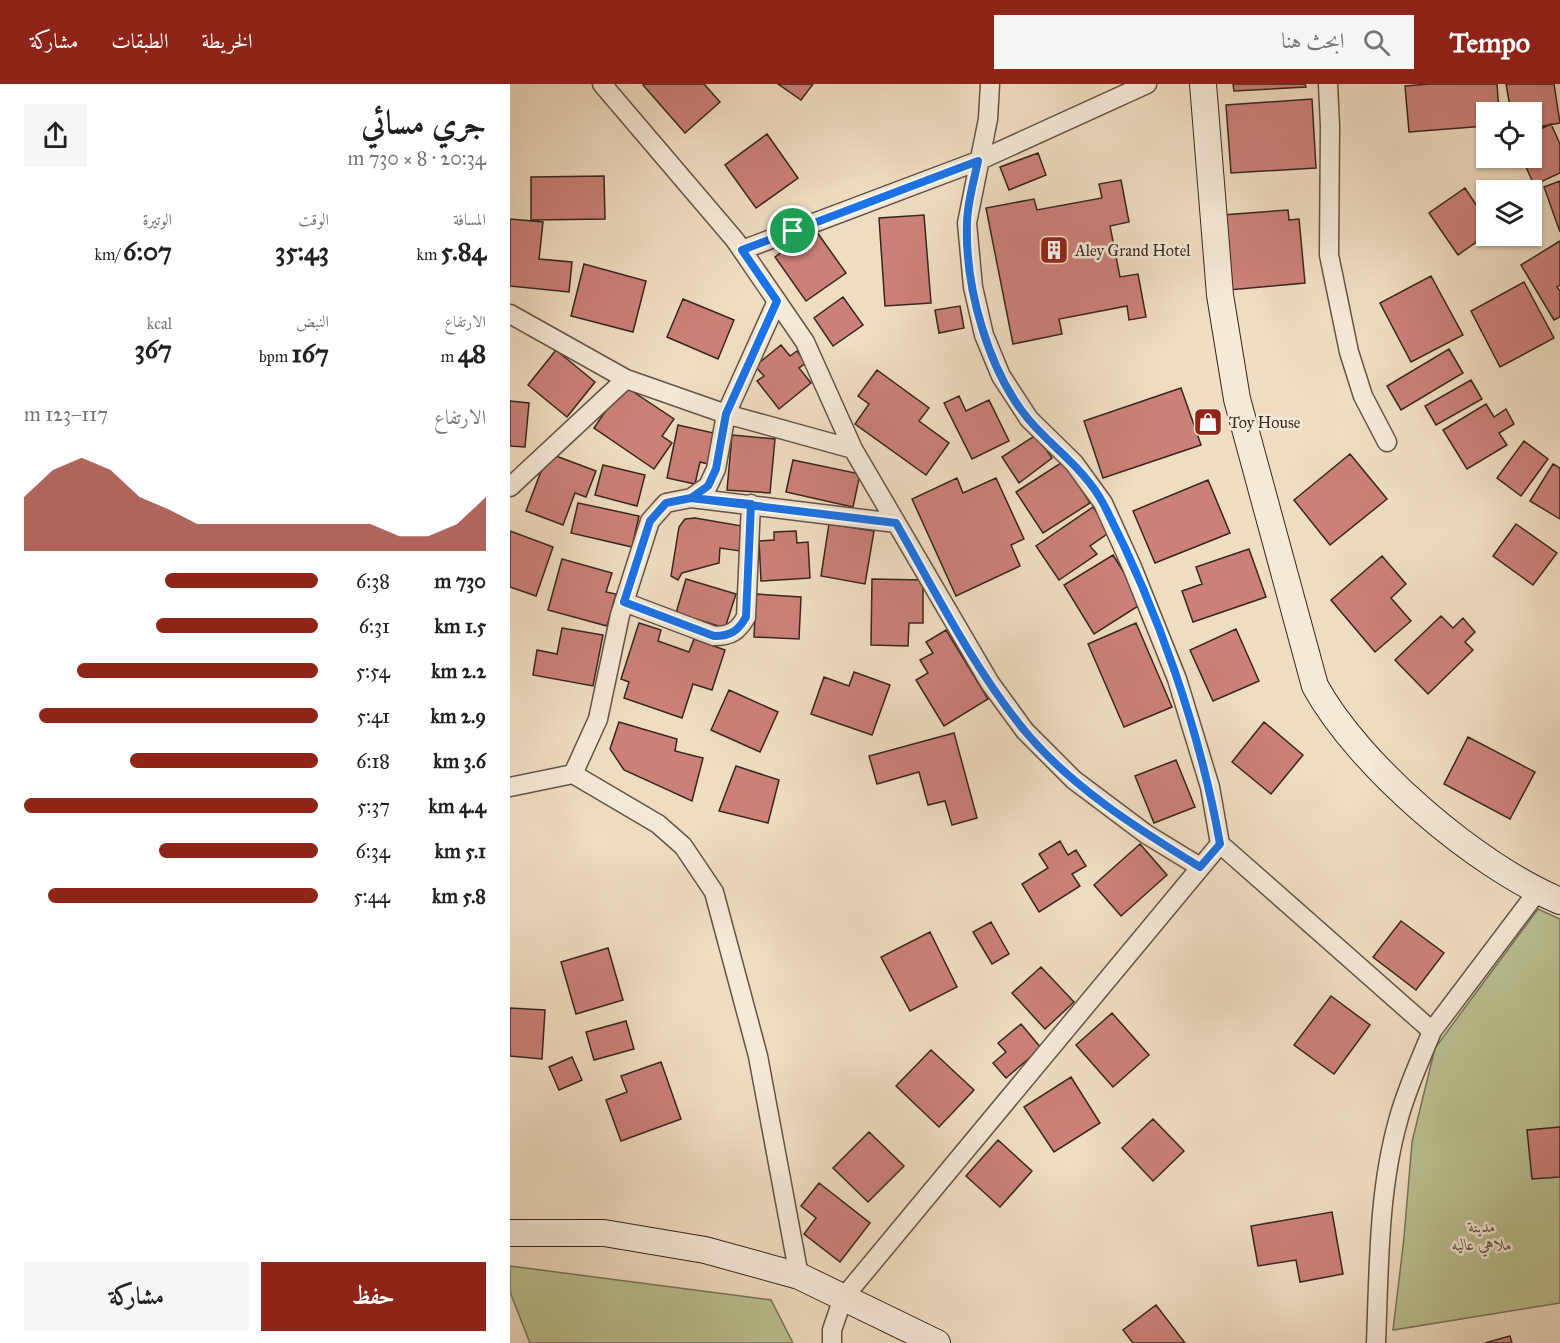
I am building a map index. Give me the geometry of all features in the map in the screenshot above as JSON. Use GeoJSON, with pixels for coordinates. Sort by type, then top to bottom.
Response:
{"type":"FeatureCollection","features":[{"type":"Feature","properties":{"kind":"main road"},"geometry":{"type":"LineString","coordinates":[[1203,84],[1220,295],[1237,399],[1315,686],[1330,714],[1348,737],[1404,792],[1469,847],[1504,873],[1548,896]]}},
{"type":"Feature","properties":{"kind":"main road"},"geometry":{"type":"LineString","coordinates":[[510,1233],[604,1233],[655,1239],[799,1276],[937,1343]]}},
{"type":"Feature","properties":{"kind":"street"},"geometry":{"type":"LineString","coordinates":[[602,84],[742,250],[805,342],[853,449],[990,683],[1025,731],[1074,780],[1146,834],[1200,867]]}},
{"type":"Feature","properties":{"kind":"street"},"geometry":{"type":"LineString","coordinates":[[990,84],[988,119],[967,223],[973,287],[984,335],[1001,376],[1029,419],[1074,463],[1103,503],[1132,567],[1177,680],[1210,787],[1220,844],[1432,1031]]}},
{"type":"Feature","properties":{"kind":"street"},"geometry":{"type":"LineString","coordinates":[[742,250],[978,161],[1147,84]]}},
{"type":"Feature","properties":{"kind":"street"},"geometry":{"type":"LineString","coordinates":[[1328,84],[1329,255],[1349,352],[1363,396],[1387,442]]}},
{"type":"Feature","properties":{"kind":"street"},"geometry":{"type":"LineString","coordinates":[[691,498],[708,486],[716,469],[726,414],[777,301]]}},
{"type":"Feature","properties":{"kind":"street"},"geometry":{"type":"LineString","coordinates":[[510,314],[626,379],[726,414],[853,449]]}},
{"type":"Feature","properties":{"kind":"street"},"geometry":{"type":"LineString","coordinates":[[510,487],[519,469],[626,379]]}},
{"type":"Feature","properties":{"kind":"street"},"geometry":{"type":"LineString","coordinates":[[573,774],[598,719],[624,602],[650,521],[666,503],[691,498],[896,523]]}},
{"type":"Feature","properties":{"kind":"street"},"geometry":{"type":"LineString","coordinates":[[624,602],[714,636],[728,636],[740,628],[746,617],[751,504]]}},
{"type":"Feature","properties":{"kind":"street"},"geometry":{"type":"LineString","coordinates":[[510,787],[573,774],[658,824],[682,846],[714,892],[758,1056],[799,1276]]}},
{"type":"Feature","properties":{"kind":"street"},"geometry":{"type":"LineString","coordinates":[[832,1343],[832,1330],[843,1298],[1220,844]]}},
{"type":"Feature","properties":{"kind":"street"},"geometry":{"type":"LineString","coordinates":[[1376,1343],[1379,1246],[1390,1161],[1398,1120],[1432,1031],[1548,896]]}},
{"type":"Feature","properties":{"kind":"green space","name":"مدينة ملاهي عاليه"},"geometry":{"type":"Polygon","coordinates":[[[1538,909],[1560,919],[1560,1303],[1393,1330],[1412,1142],[1435,1048],[1538,909]]]}},
{"type":"Feature","properties":{"kind":"green space"},"geometry":{"type":"Polygon","coordinates":[[[510,1266],[771,1300],[793,1343],[530,1343],[510,1292],[510,1266]]]}},
{"type":"Feature","properties":{"kind":"building"},"geometry":{"type":"Polygon","coordinates":[[[704,84],[720,102],[685,133],[643,85],[704,84]]]}},
{"type":"Feature","properties":{"kind":"building"},"geometry":{"type":"Polygon","coordinates":[[[778,84],[813,84],[801,100],[778,84]]]}},
{"type":"Feature","properties":{"kind":"building"},"geometry":{"type":"Polygon","coordinates":[[[1233,84],[1305,84],[1306,87],[1234,91],[1233,84]]]}},
{"type":"Feature","properties":{"kind":"building"},"geometry":{"type":"Polygon","coordinates":[[[1497,84],[1498,102],[1476,102],[1476,127],[1409,132],[1405,86],[1497,84]]]}},
{"type":"Feature","properties":{"kind":"building"},"geometry":{"type":"Polygon","coordinates":[[[1506,84],[1554,84],[1560,123],[1542,126],[1542,102],[1509,102],[1506,84]]]}},
{"type":"Feature","properties":{"kind":"building"},"geometry":{"type":"Polygon","coordinates":[[[1312,99],[1316,168],[1231,173],[1226,105],[1312,99]]]}},
{"type":"Feature","properties":{"kind":"building"},"geometry":{"type":"Polygon","coordinates":[[[1551,124],[1560,144],[1560,173],[1542,181],[1532,180],[1526,168],[1542,168],[1542,128],[1551,124]]]}},
{"type":"Feature","properties":{"kind":"building"},"geometry":{"type":"Polygon","coordinates":[[[767,134],[798,178],[756,208],[725,165],[767,134]]]}},
{"type":"Feature","properties":{"kind":"building"},"geometry":{"type":"Polygon","coordinates":[[[1038,153],[1046,175],[1009,190],[1000,167],[1038,153]]]}},
{"type":"Feature","properties":{"kind":"building"},"geometry":{"type":"Polygon","coordinates":[[[604,176],[605,219],[531,220],[531,177],[604,176]]]}},
{"type":"Feature","properties":{"kind":"building","name":"Aley Grand Hotel"},"geometry":{"type":"Polygon","coordinates":[[[1121,180],[1129,222],[1110,226],[1120,277],[1138,274],[1146,317],[1129,320],[1127,306],[1059,319],[1062,334],[1013,344],[986,208],[1034,199],[1037,210],[1102,198],[1099,184],[1121,180]]]}},
{"type":"Feature","properties":{"kind":"building"},"geometry":{"type":"Polygon","coordinates":[[[1560,181],[1560,232],[1544,187],[1560,181]]]}},
{"type":"Feature","properties":{"kind":"building"},"geometry":{"type":"Polygon","coordinates":[[[1465,188],[1476,205],[1476,242],[1458,255],[1429,213],[1465,188]]]}},
{"type":"Feature","properties":{"kind":"building"},"geometry":{"type":"Polygon","coordinates":[[[1288,210],[1289,220],[1299,219],[1305,283],[1229,290],[1222,215],[1288,210]]]}},
{"type":"Feature","properties":{"kind":"building"},"geometry":{"type":"Polygon","coordinates":[[[924,215],[931,303],[885,306],[879,218],[924,215]]]}},
{"type":"Feature","properties":{"kind":"building"},"geometry":{"type":"Polygon","coordinates":[[[510,219],[543,222],[539,259],[572,262],[569,292],[510,286],[510,219]]]}},
{"type":"Feature","properties":{"kind":"building"},"geometry":{"type":"Polygon","coordinates":[[[814,228],[846,273],[806,301],[775,257],[814,228]]]}},
{"type":"Feature","properties":{"kind":"building"},"geometry":{"type":"Polygon","coordinates":[[[1560,241],[1560,285],[1557,287],[1560,291],[1560,317],[1554,320],[1521,265],[1560,241]]]}},
{"type":"Feature","properties":{"kind":"building"},"geometry":{"type":"Polygon","coordinates":[[[584,264],[646,281],[633,332],[571,316],[584,264]]]}},
{"type":"Feature","properties":{"kind":"building"},"geometry":{"type":"Polygon","coordinates":[[[1431,276],[1463,335],[1411,362],[1380,303],[1431,276]]]}},
{"type":"Feature","properties":{"kind":"building"},"geometry":{"type":"Polygon","coordinates":[[[1524,282],[1554,338],[1500,367],[1471,311],[1524,282]]]}},
{"type":"Feature","properties":{"kind":"building"},"geometry":{"type":"Polygon","coordinates":[[[843,297],[863,325],[833,346],[814,318],[843,297]]]}},
{"type":"Feature","properties":{"kind":"building"},"geometry":{"type":"Polygon","coordinates":[[[683,299],[734,320],[718,359],[667,337],[683,299]]]}},
{"type":"Feature","properties":{"kind":"building"},"geometry":{"type":"Polygon","coordinates":[[[960,306],[964,328],[939,333],[935,310],[960,306]]]}},
{"type":"Feature","properties":{"kind":"building"},"geometry":{"type":"Polygon","coordinates":[[[781,345],[790,356],[797,351],[806,363],[799,368],[811,383],[779,409],[757,381],[764,376],[755,366],[781,345]]]}},
{"type":"Feature","properties":{"kind":"building"},"geometry":{"type":"Polygon","coordinates":[[[1449,349],[1463,373],[1401,410],[1387,386],[1449,349]]]}},
{"type":"Feature","properties":{"kind":"building"},"geometry":{"type":"Polygon","coordinates":[[[556,350],[595,382],[567,417],[528,385],[556,350]]]}},
{"type":"Feature","properties":{"kind":"building"},"geometry":{"type":"Polygon","coordinates":[[[877,370],[929,408],[919,421],[949,443],[926,475],[855,424],[869,404],[858,396],[877,370]]]}},
{"type":"Feature","properties":{"kind":"building"},"geometry":{"type":"Polygon","coordinates":[[[1471,380],[1482,399],[1436,425],[1425,406],[1471,380]]]}},
{"type":"Feature","properties":{"kind":"building"},"geometry":{"type":"Polygon","coordinates":[[[623,385],[674,419],[662,436],[672,443],[654,469],[594,428],[623,385]]]}},
{"type":"Feature","properties":{"kind":"building"},"geometry":{"type":"Polygon","coordinates":[[[1181,388],[1201,445],[1103,478],[1084,421],[1181,388]]]}},
{"type":"Feature","properties":{"kind":"building"},"geometry":{"type":"Polygon","coordinates":[[[959,396],[966,411],[989,400],[1009,441],[972,459],[944,403],[959,396]]]}},
{"type":"Feature","properties":{"kind":"building"},"geometry":{"type":"Polygon","coordinates":[[[510,401],[529,403],[525,447],[510,446],[510,401]]]}},
{"type":"Feature","properties":{"kind":"building"},"geometry":{"type":"Polygon","coordinates":[[[1486,404],[1494,417],[1506,409],[1514,424],[1499,433],[1507,445],[1467,469],[1443,430],[1486,404]]]}},
{"type":"Feature","properties":{"kind":"building"},"geometry":{"type":"Polygon","coordinates":[[[678,425],[718,434],[712,465],[700,462],[695,484],[667,478],[678,425]]]}},
{"type":"Feature","properties":{"kind":"building"},"geometry":{"type":"Polygon","coordinates":[[[732,435],[775,439],[770,493],[727,490],[732,435]]]}},
{"type":"Feature","properties":{"kind":"building"},"geometry":{"type":"Polygon","coordinates":[[[1036,435],[1052,458],[1019,483],[1002,457],[1036,435]]]}},
{"type":"Feature","properties":{"kind":"building"},"geometry":{"type":"Polygon","coordinates":[[[1524,441],[1548,459],[1521,496],[1497,478],[1524,441]]]}},
{"type":"Feature","properties":{"kind":"building"},"geometry":{"type":"Polygon","coordinates":[[[548,453],[596,471],[586,497],[575,493],[563,525],[526,511],[548,453]]]}},
{"type":"Feature","properties":{"kind":"building"},"geometry":{"type":"Polygon","coordinates":[[[1350,454],[1387,499],[1330,545],[1294,500],[1350,454]]]}},
{"type":"Feature","properties":{"kind":"building"},"geometry":{"type":"Polygon","coordinates":[[[793,460],[860,474],[853,507],[786,492],[793,460]]]}},
{"type":"Feature","properties":{"kind":"building"},"geometry":{"type":"Polygon","coordinates":[[[1064,461],[1090,503],[1043,533],[1016,492],[1064,461]]]}},
{"type":"Feature","properties":{"kind":"building"},"geometry":{"type":"Polygon","coordinates":[[[1553,464],[1560,468],[1560,519],[1530,501],[1553,464]]]}},
{"type":"Feature","properties":{"kind":"building"},"geometry":{"type":"Polygon","coordinates":[[[603,465],[645,475],[637,506],[595,495],[603,465]]]}},
{"type":"Feature","properties":{"kind":"building"},"geometry":{"type":"Polygon","coordinates":[[[957,478],[963,493],[996,478],[1024,539],[1011,545],[1020,566],[956,596],[912,499],[957,478]]]}},
{"type":"Feature","properties":{"kind":"building"},"geometry":{"type":"Polygon","coordinates":[[[1208,480],[1230,533],[1155,563],[1133,511],[1208,480]]]}},
{"type":"Feature","properties":{"kind":"building"},"geometry":{"type":"Polygon","coordinates":[[[578,503],[639,516],[632,547],[571,533],[578,503]]]}},
{"type":"Feature","properties":{"kind":"building"},"geometry":{"type":"Polygon","coordinates":[[[1093,507],[1110,532],[1090,546],[1097,554],[1059,580],[1036,546],[1093,507]]]}},
{"type":"Feature","properties":{"kind":"building"},"geometry":{"type":"Polygon","coordinates":[[[695,518],[742,526],[740,551],[720,548],[719,563],[682,573],[678,580],[671,576],[679,527],[685,519],[695,518]]]}},
{"type":"Feature","properties":{"kind":"building"},"geometry":{"type":"Polygon","coordinates":[[[829,524],[874,531],[865,584],[821,576],[829,524]]]}},
{"type":"Feature","properties":{"kind":"building"},"geometry":{"type":"Polygon","coordinates":[[[1516,524],[1557,553],[1533,585],[1493,556],[1516,524]]]}},
{"type":"Feature","properties":{"kind":"building"},"geometry":{"type":"Polygon","coordinates":[[[510,531],[553,547],[536,596],[510,587],[510,531]]]}},
{"type":"Feature","properties":{"kind":"building"},"geometry":{"type":"Polygon","coordinates":[[[796,531],[797,543],[808,542],[810,578],[761,581],[759,541],[774,540],[774,532],[796,531]]]}},
{"type":"Feature","properties":{"kind":"building"},"geometry":{"type":"Polygon","coordinates":[[[1249,549],[1266,597],[1193,622],[1182,591],[1202,584],[1196,567],[1249,549]]]}},
{"type":"Feature","properties":{"kind":"building"},"geometry":{"type":"Polygon","coordinates":[[[1113,555],[1143,603],[1094,634],[1064,585],[1113,555]]]}},
{"type":"Feature","properties":{"kind":"building"},"geometry":{"type":"Polygon","coordinates":[[[1382,556],[1406,584],[1391,598],[1411,621],[1375,652],[1331,600],[1382,556]]]}},
{"type":"Feature","properties":{"kind":"building"},"geometry":{"type":"Polygon","coordinates":[[[562,559],[612,573],[606,592],[616,594],[607,626],[548,610],[562,559]]]}},
{"type":"Feature","properties":{"kind":"building"},"geometry":{"type":"Polygon","coordinates":[[[686,579],[736,594],[725,628],[676,613],[686,579]]]}},
{"type":"Feature","properties":{"kind":"building"},"geometry":{"type":"Polygon","coordinates":[[[872,579],[923,580],[923,623],[909,623],[908,646],[871,645],[872,579]]]}},
{"type":"Feature","properties":{"kind":"building"},"geometry":{"type":"Polygon","coordinates":[[[756,594],[801,597],[799,639],[754,637],[756,594]]]}},
{"type":"Feature","properties":{"kind":"building"},"geometry":{"type":"Polygon","coordinates":[[[1441,616],[1453,628],[1463,618],[1475,632],[1465,642],[1473,650],[1428,694],[1395,660],[1441,616]]]}},
{"type":"Feature","properties":{"kind":"building"},"geometry":{"type":"Polygon","coordinates":[[[639,623],[661,630],[658,641],[689,652],[694,639],[725,650],[712,690],[693,684],[682,718],[624,698],[629,682],[621,679],[639,623]]]}},
{"type":"Feature","properties":{"kind":"building"},"geometry":{"type":"Polygon","coordinates":[[[1136,623],[1172,707],[1124,727],[1088,644],[1136,623]]]}},
{"type":"Feature","properties":{"kind":"building"},"geometry":{"type":"Polygon","coordinates":[[[562,628],[603,635],[593,686],[533,675],[537,650],[557,654],[562,628]]]}},
{"type":"Feature","properties":{"kind":"building"},"geometry":{"type":"Polygon","coordinates":[[[1236,629],[1259,681],[1213,701],[1190,650],[1236,629]]]}},
{"type":"Feature","properties":{"kind":"building"},"geometry":{"type":"Polygon","coordinates":[[[946,630],[988,699],[944,726],[916,680],[928,673],[920,660],[933,653],[926,642],[946,630]]]}},
{"type":"Feature","properties":{"kind":"building"},"geometry":{"type":"Polygon","coordinates":[[[854,672],[890,685],[872,735],[811,714],[824,677],[849,686],[854,672]]]}},
{"type":"Feature","properties":{"kind":"building"},"geometry":{"type":"Polygon","coordinates":[[[729,690],[778,712],[760,752],[711,730],[729,690]]]}},
{"type":"Feature","properties":{"kind":"building"},"geometry":{"type":"Polygon","coordinates":[[[619,722],[677,739],[675,751],[703,758],[692,801],[624,770],[610,749],[619,722]]]}},
{"type":"Feature","properties":{"kind":"building"},"geometry":{"type":"Polygon","coordinates":[[[1264,722],[1303,755],[1271,794],[1232,762],[1264,722]]]}},
{"type":"Feature","properties":{"kind":"building"},"geometry":{"type":"Polygon","coordinates":[[[954,733],[977,818],[952,825],[945,801],[928,805],[919,772],[877,784],[869,756],[954,733]]]}},
{"type":"Feature","properties":{"kind":"building"},"geometry":{"type":"Polygon","coordinates":[[[1468,737],[1535,772],[1510,819],[1444,784],[1468,737]]]}},
{"type":"Feature","properties":{"kind":"building"},"geometry":{"type":"Polygon","coordinates":[[[1176,760],[1195,807],[1154,823],[1135,776],[1176,760]]]}},
{"type":"Feature","properties":{"kind":"building"},"geometry":{"type":"Polygon","coordinates":[[[736,766],[779,780],[768,823],[719,811],[736,766]]]}},
{"type":"Feature","properties":{"kind":"building"},"geometry":{"type":"Polygon","coordinates":[[[1060,841],[1068,855],[1076,850],[1086,866],[1072,874],[1080,886],[1039,912],[1022,884],[1048,868],[1039,854],[1060,841]]]}},
{"type":"Feature","properties":{"kind":"building"},"geometry":{"type":"Polygon","coordinates":[[[1140,844],[1167,875],[1121,916],[1094,885],[1140,844]]]}},
{"type":"Feature","properties":{"kind":"building"},"geometry":{"type":"Polygon","coordinates":[[[1401,921],[1444,953],[1416,990],[1373,957],[1401,921]]]}},
{"type":"Feature","properties":{"kind":"building"},"geometry":{"type":"Polygon","coordinates":[[[991,922],[1009,954],[992,964],[973,932],[991,922]]]}},
{"type":"Feature","properties":{"kind":"building"},"geometry":{"type":"Polygon","coordinates":[[[930,932],[957,987],[910,1011],[881,957],[930,932]]]}},
{"type":"Feature","properties":{"kind":"building"},"geometry":{"type":"Polygon","coordinates":[[[608,948],[623,1000],[576,1014],[561,962],[608,948]]]}},
{"type":"Feature","properties":{"kind":"building"},"geometry":{"type":"Polygon","coordinates":[[[1041,967],[1074,1002],[1045,1029],[1012,993],[1041,967]]]}},
{"type":"Feature","properties":{"kind":"building"},"geometry":{"type":"Polygon","coordinates":[[[1331,996],[1370,1025],[1334,1074],[1294,1045],[1331,996]]]}},
{"type":"Feature","properties":{"kind":"building"},"geometry":{"type":"Polygon","coordinates":[[[510,1008],[545,1010],[542,1059],[510,1056],[510,1008]]]}},
{"type":"Feature","properties":{"kind":"building"},"geometry":{"type":"Polygon","coordinates":[[[1112,1013],[1149,1055],[1113,1087],[1076,1045],[1112,1013]]]}},
{"type":"Feature","properties":{"kind":"building"},"geometry":{"type":"Polygon","coordinates":[[[626,1021],[634,1049],[594,1060],[586,1032],[626,1021]]]}},
{"type":"Feature","properties":{"kind":"building"},"geometry":{"type":"Polygon","coordinates":[[[1021,1024],[1041,1048],[1006,1078],[993,1063],[1006,1052],[998,1043],[1021,1024]]]}},
{"type":"Feature","properties":{"kind":"building"},"geometry":{"type":"Polygon","coordinates":[[[931,1050],[974,1090],[939,1127],[896,1086],[931,1050]]]}},
{"type":"Feature","properties":{"kind":"building"},"geometry":{"type":"Polygon","coordinates":[[[572,1057],[582,1080],[559,1090],[549,1067],[572,1057]]]}},
{"type":"Feature","properties":{"kind":"building"},"geometry":{"type":"Polygon","coordinates":[[[661,1062],[681,1119],[621,1141],[606,1100],[627,1092],[621,1076],[661,1062]]]}},
{"type":"Feature","properties":{"kind":"building"},"geometry":{"type":"Polygon","coordinates":[[[1071,1077],[1100,1123],[1054,1152],[1024,1107],[1071,1077]]]}},
{"type":"Feature","properties":{"kind":"building"},"geometry":{"type":"Polygon","coordinates":[[[1153,1119],[1184,1151],[1153,1181],[1122,1148],[1153,1119]]]}},
{"type":"Feature","properties":{"kind":"building"},"geometry":{"type":"Polygon","coordinates":[[[1560,1127],[1560,1177],[1532,1179],[1527,1130],[1560,1127]]]}},
{"type":"Feature","properties":{"kind":"building"},"geometry":{"type":"Polygon","coordinates":[[[869,1132],[904,1166],[868,1202],[833,1168],[869,1132]]]}},
{"type":"Feature","properties":{"kind":"building"},"geometry":{"type":"Polygon","coordinates":[[[998,1140],[1032,1171],[1000,1207],[966,1176],[998,1140]]]}},
{"type":"Feature","properties":{"kind":"building"},"geometry":{"type":"Polygon","coordinates":[[[819,1183],[870,1223],[840,1262],[804,1234],[816,1218],[801,1206],[819,1183]]]}},
{"type":"Feature","properties":{"kind":"building"},"geometry":{"type":"Polygon","coordinates":[[[1332,1212],[1343,1274],[1300,1282],[1296,1260],[1258,1266],[1251,1226],[1332,1212]]]}},
{"type":"Feature","properties":{"kind":"building"},"geometry":{"type":"Polygon","coordinates":[[[1156,1305],[1185,1343],[1133,1343],[1123,1330],[1156,1305]]]}},
{"type":"Feature","properties":{"kind":"building"},"geometry":{"type":"Polygon","coordinates":[[[1510,1336],[1512,1343],[1485,1343],[1510,1336]]]}},
{"type":"Feature","properties":{"kind":"place","name":"Aley Grand Hotel"},"geometry":{"type":"Point","coordinates":[1054,250]}},
{"type":"Feature","properties":{"kind":"place","name":"Toy House"},"geometry":{"type":"Point","coordinates":[1208,422]}},
{"type":"Feature","properties":{"kind":"route"},"geometry":{"type":"LineString","coordinates":[[793,231],[742,250],[777,301],[726,414],[716,469],[708,486],[691,498],[751,504],[746,617],[740,628],[728,636],[714,636],[624,602],[650,521],[666,503],[691,498],[751,504],[896,523],[990,683],[1025,731],[1074,780],[1146,834],[1200,867],[1220,844],[1210,787],[1177,680],[1132,567],[1103,503],[1074,463],[1029,419],[1001,376],[984,335],[973,287],[967,223],[978,161],[793,231]]}}]}
